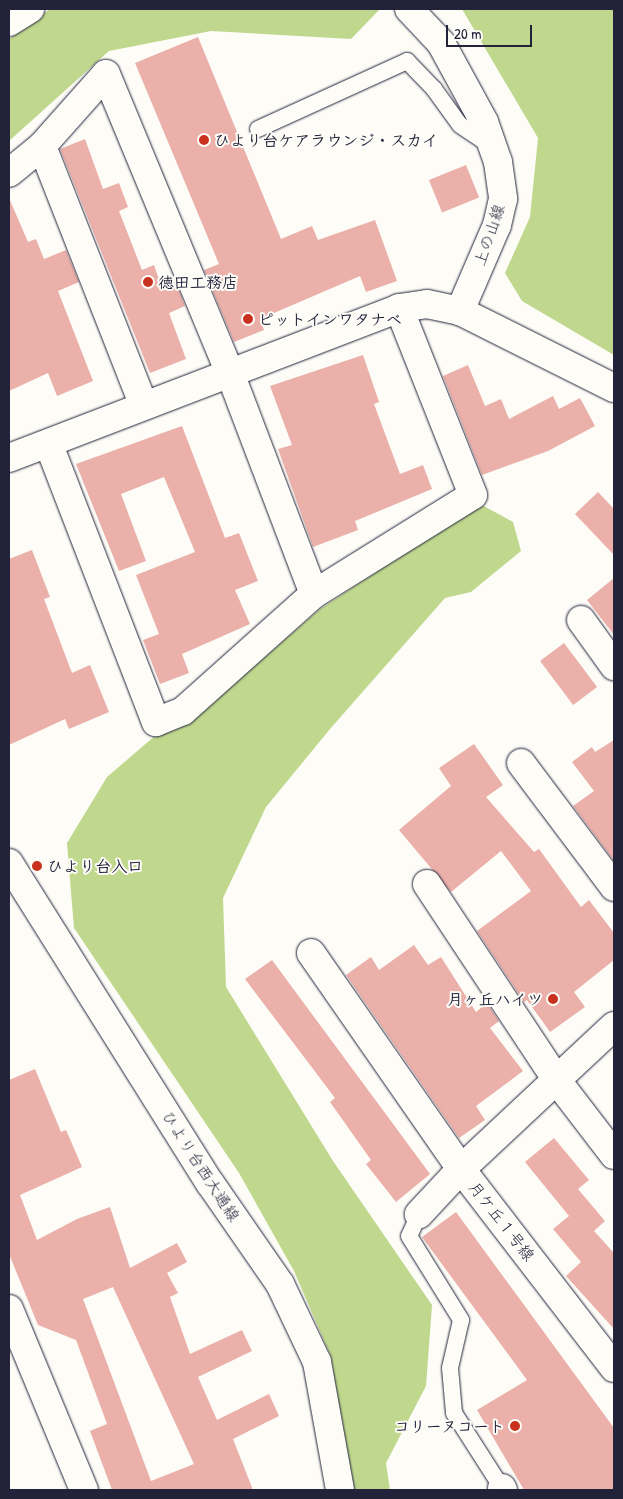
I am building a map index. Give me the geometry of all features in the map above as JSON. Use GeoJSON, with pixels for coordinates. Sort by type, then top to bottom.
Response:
{"type":"FeatureCollection","features":[{"type":"Feature","properties":{"kind":"street"},"geometry":{"type":"LineString","coordinates":[[9,22],[30,9]]}},
{"type":"Feature","properties":{"kind":"street","name":"上の山線"},"geometry":{"type":"LineString","coordinates":[[409,9],[441,43],[484,122],[493,147],[503,199],[497,225],[460,311]]}},
{"type":"Feature","properties":{"kind":"street"},"geometry":{"type":"LineString","coordinates":[[9,173],[42,146],[106,74],[230,373],[314,594]]}},
{"type":"Feature","properties":{"kind":"street"},"geometry":{"type":"LineString","coordinates":[[42,146],[144,406]]}},
{"type":"Feature","properties":{"kind":"street"},"geometry":{"type":"LineString","coordinates":[[9,458],[49,445],[144,406],[399,308],[426,304],[460,311],[614,388]]}},
{"type":"Feature","properties":{"kind":"street"},"geometry":{"type":"LineString","coordinates":[[49,445],[156,722],[183,711],[314,594],[473,495],[399,308]]}},
{"type":"Feature","properties":{"kind":"street"},"geometry":{"type":"LineString","coordinates":[[581,620],[614,666]]}},
{"type":"Feature","properties":{"kind":"street"},"geometry":{"type":"LineString","coordinates":[[521,763],[614,887]]}},
{"type":"Feature","properties":{"kind":"street","name":"ひより台西大通線"},"geometry":{"type":"LineString","coordinates":[[9,863],[210,1183],[280,1284],[317,1362],[340,1490]]}},
{"type":"Feature","properties":{"kind":"street"},"geometry":{"type":"LineString","coordinates":[[427,884],[558,1082],[614,1155]]}},
{"type":"Feature","properties":{"kind":"street"},"geometry":{"type":"LineString","coordinates":[[311,953],[461,1169],[419,1214]]}},
{"type":"Feature","properties":{"kind":"street","name":"月ケ丘１号線"},"geometry":{"type":"LineString","coordinates":[[613,1363],[461,1169],[558,1082],[614,1026]]}},
{"type":"Feature","properties":{"kind":"street"},"geometry":{"type":"LineString","coordinates":[[9,1309],[84,1490]]}},
{"type":"Feature","properties":{"kind":"lane"},"geometry":{"type":"LineString","coordinates":[[258,129],[407,61],[434,89],[460,125],[493,147]]}},
{"type":"Feature","properties":{"kind":"lane"},"geometry":{"type":"LineString","coordinates":[[419,1214],[409,1236],[461,1320],[450,1368],[454,1413],[503,1489]]}},
{"type":"Feature","properties":{"kind":"green space"},"geometry":{"type":"Polygon","coordinates":[[[50,9],[380,9],[351,39],[211,31],[109,51],[9,141],[9,39],[50,9]]]}},
{"type":"Feature","properties":{"kind":"green space"},"geometry":{"type":"Polygon","coordinates":[[[462,9],[614,9],[614,355],[522,301],[505,273],[530,217],[538,138],[462,9]]]}},
{"type":"Feature","properties":{"kind":"green space"},"geometry":{"type":"Polygon","coordinates":[[[480,504],[513,522],[521,551],[471,592],[445,598],[330,729],[266,807],[223,898],[226,987],[333,1161],[432,1305],[426,1386],[386,1463],[390,1490],[352,1490],[331,1357],[294,1271],[239,1173],[74,928],[67,843],[107,777],[156,735],[192,720],[320,609],[480,504]]]}},
{"type":"Feature","properties":{"kind":"building"},"geometry":{"type":"Polygon","coordinates":[[[198,37],[281,239],[312,226],[318,240],[375,220],[397,281],[366,292],[360,276],[260,319],[264,330],[234,342],[204,270],[219,264],[135,63],[198,37]]]}},
{"type":"Feature","properties":{"kind":"building"},"geometry":{"type":"Polygon","coordinates":[[[85,139],[103,189],[119,183],[128,207],[119,211],[142,270],[154,265],[162,288],[176,282],[185,306],[169,313],[186,359],[150,373],[60,149],[85,139]]]}},
{"type":"Feature","properties":{"kind":"building"},"geometry":{"type":"Polygon","coordinates":[[[466,165],[479,197],[442,212],[429,180],[466,165]]]}},
{"type":"Feature","properties":{"kind":"building"},"geometry":{"type":"Polygon","coordinates":[[[9,198],[28,242],[36,239],[44,259],[66,250],[79,282],[58,291],[93,381],[57,396],[48,373],[9,391],[9,198]]]}},
{"type":"Feature","properties":{"kind":"building"},"geometry":{"type":"Polygon","coordinates":[[[363,355],[379,402],[374,404],[400,474],[423,465],[432,489],[355,521],[358,530],[313,547],[278,449],[292,445],[270,386],[363,355]]]}},
{"type":"Feature","properties":{"kind":"building"},"geometry":{"type":"Polygon","coordinates":[[[468,365],[485,406],[501,399],[509,419],[553,396],[559,409],[580,398],[595,426],[548,451],[482,475],[443,376],[468,365]]]}},
{"type":"Feature","properties":{"kind":"building"},"geometry":{"type":"Polygon","coordinates":[[[182,426],[225,538],[239,533],[258,581],[235,590],[250,624],[182,654],[189,673],[160,684],[143,640],[159,634],[136,575],[195,552],[164,477],[121,494],[146,561],[119,571],[76,464],[182,426]]]}},
{"type":"Feature","properties":{"kind":"building"},"geometry":{"type":"Polygon","coordinates":[[[598,492],[614,509],[614,555],[575,514],[598,492]]]}},
{"type":"Feature","properties":{"kind":"building"},"geometry":{"type":"Polygon","coordinates":[[[32,550],[50,597],[44,599],[72,673],[90,665],[109,712],[69,729],[65,719],[9,745],[9,559],[32,550]]]}},
{"type":"Feature","properties":{"kind":"building"},"geometry":{"type":"Polygon","coordinates":[[[614,578],[614,635],[587,600],[614,578]]]}},
{"type":"Feature","properties":{"kind":"building"},"geometry":{"type":"Polygon","coordinates":[[[564,643],[597,687],[573,705],[540,661],[564,643]]]}},
{"type":"Feature","properties":{"kind":"building"},"geometry":{"type":"Polygon","coordinates":[[[614,740],[614,861],[573,806],[594,791],[572,762],[592,747],[595,752],[614,740]]]}},
{"type":"Feature","properties":{"kind":"building"},"geometry":{"type":"Polygon","coordinates":[[[474,744],[503,785],[486,797],[534,852],[539,849],[581,907],[589,900],[614,933],[614,960],[574,992],[585,1007],[550,1032],[527,1000],[524,1002],[477,931],[531,891],[501,851],[451,892],[399,830],[451,786],[439,768],[474,744]]]}},
{"type":"Feature","properties":{"kind":"building"},"geometry":{"type":"Polygon","coordinates":[[[414,945],[428,965],[441,957],[476,1012],[487,1003],[499,1021],[490,1028],[523,1071],[476,1106],[485,1120],[459,1138],[346,975],[371,957],[379,970],[414,945]]]}},
{"type":"Feature","properties":{"kind":"building"},"geometry":{"type":"Polygon","coordinates":[[[272,960],[430,1174],[396,1202],[366,1164],[371,1160],[330,1102],[335,1098],[245,979],[272,960]]]}},
{"type":"Feature","properties":{"kind":"building"},"geometry":{"type":"Polygon","coordinates":[[[35,1069],[61,1132],[66,1130],[82,1167],[20,1195],[37,1240],[77,1219],[110,1207],[130,1268],[177,1243],[187,1262],[167,1273],[178,1293],[170,1297],[190,1354],[242,1330],[252,1351],[198,1377],[217,1420],[269,1394],[279,1416],[233,1439],[253,1490],[112,1490],[90,1431],[107,1424],[76,1340],[38,1325],[9,1254],[9,1080],[35,1069]],[[113,1287],[83,1299],[151,1481],[194,1464],[113,1287]]]}},
{"type":"Feature","properties":{"kind":"building"},"geometry":{"type":"Polygon","coordinates":[[[554,1138],[589,1180],[578,1189],[605,1221],[594,1231],[614,1253],[614,1329],[566,1276],[581,1262],[553,1229],[569,1216],[525,1162],[554,1138]]]}},
{"type":"Feature","properties":{"kind":"building"},"geometry":{"type":"Polygon","coordinates":[[[456,1212],[614,1428],[614,1490],[524,1490],[477,1410],[527,1380],[422,1237],[456,1212]]]}},
{"type":"Feature","properties":{"kind":"place","name":"ひより台ケアラウンジ・スカイ"},"geometry":{"type":"Point","coordinates":[204,140]}},
{"type":"Feature","properties":{"kind":"place","name":"徳田工務店"},"geometry":{"type":"Point","coordinates":[148,282]}},
{"type":"Feature","properties":{"kind":"place","name":"ピットインワタナベ"},"geometry":{"type":"Point","coordinates":[248,319]}},
{"type":"Feature","properties":{"kind":"place","name":"ひより台入口"},"geometry":{"type":"Point","coordinates":[37,866]}},
{"type":"Feature","properties":{"kind":"place","name":"月ヶ丘ハイツ"},"geometry":{"type":"Point","coordinates":[553,999]}},
{"type":"Feature","properties":{"kind":"place","name":"コリーヌコート"},"geometry":{"type":"Point","coordinates":[515,1426]}}]}
